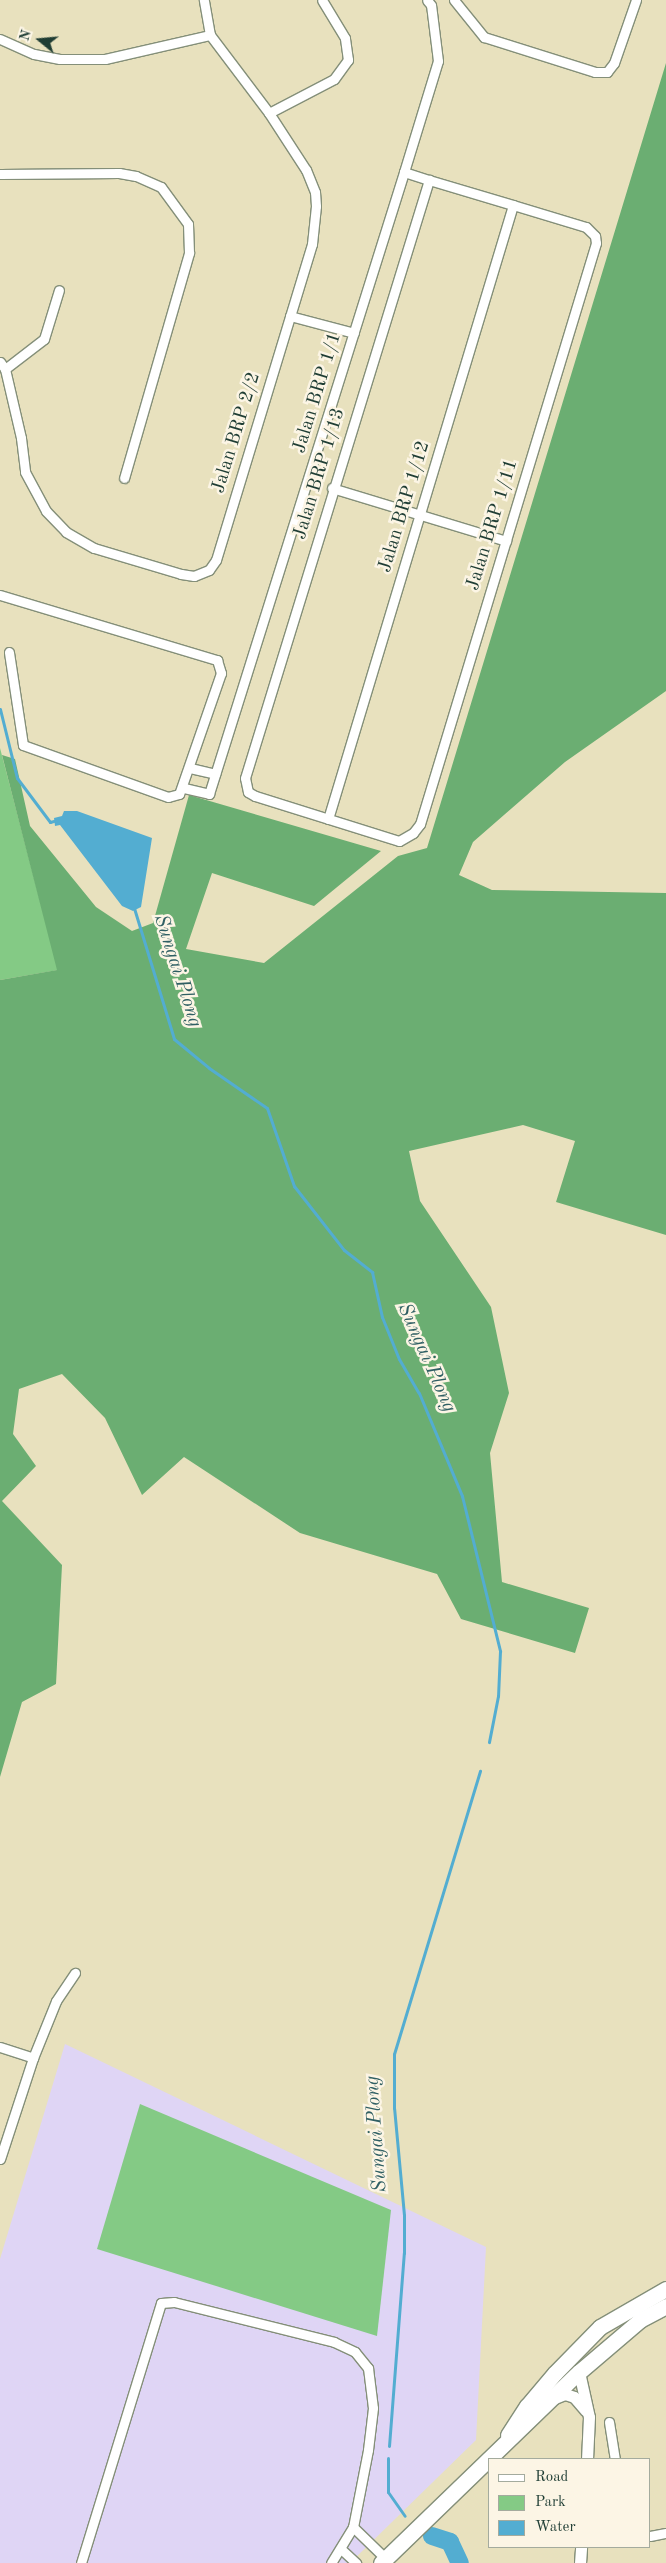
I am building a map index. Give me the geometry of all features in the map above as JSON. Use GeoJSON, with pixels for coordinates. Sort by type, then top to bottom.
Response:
{"type":"FeatureCollection","features":[{"type":"Feature","properties":{"kind":"highway"},"geometry":{"type":"LineString","coordinates":[[579,2372],[582,2356],[595,2341],[660,2291]]}},
{"type":"Feature","properties":{"kind":"highway"},"geometry":{"type":"LineString","coordinates":[[502,2443],[526,2406],[600,2327],[660,2291]]}},
{"type":"Feature","properties":{"kind":"highway"},"geometry":{"type":"LineString","coordinates":[[384,2561],[502,2443],[524,2428],[579,2372],[640,2320],[666,2306]]}},
{"type":"Feature","properties":{"kind":"highway"},"geometry":{"type":"LineString","coordinates":[[526,2406],[560,2376],[570,2371],[579,2372]]}},
{"type":"Feature","properties":{"kind":"street","name":"Jalan BRP 2/2"},"geometry":{"type":"LineString","coordinates":[[3,366],[21,438],[25,472],[46,511],[66,532],[94,548],[194,576],[209,570],[216,560],[312,244],[316,199],[306,170],[269,113],[210,35],[204,0]]}},
{"type":"Feature","properties":{"kind":"street"},"geometry":{"type":"LineString","coordinates":[[269,113],[334,79],[348,60],[345,38],[322,0]]}},
{"type":"Feature","properties":{"kind":"street","name":"Jalan BRP 1/1"},"geometry":{"type":"LineString","coordinates":[[184,788],[209,794],[404,172],[438,61],[431,5],[427,0]]}},
{"type":"Feature","properties":{"kind":"street"},"geometry":{"type":"LineString","coordinates":[[454,0],[484,37],[595,72],[606,72],[614,63],[636,0]]}},
{"type":"Feature","properties":{"kind":"street"},"geometry":{"type":"LineString","coordinates":[[0,40],[34,54],[60,59],[105,59],[210,35]]}},
{"type":"Feature","properties":{"kind":"street","name":"Jalan BRP 1/11"},"geometry":{"type":"LineString","coordinates":[[245,778],[248,792],[255,796],[399,841],[414,833],[420,824],[596,243],[595,236],[586,227],[404,172]]}},
{"type":"Feature","properties":{"kind":"street"},"geometry":{"type":"LineString","coordinates":[[0,174],[119,173],[136,176],[161,188],[188,224],[189,253],[124,478]]}},
{"type":"Feature","properties":{"kind":"street","name":"Jalan BRP 1/13"},"geometry":{"type":"LineString","coordinates":[[245,778],[332,488],[429,180]]}},
{"type":"Feature","properties":{"kind":"street","name":"Jalan BRP 1/12"},"geometry":{"type":"LineString","coordinates":[[328,819],[514,205]]}},
{"type":"Feature","properties":{"kind":"street"},"geometry":{"type":"LineString","coordinates":[[3,366],[44,339],[59,290]]}},
{"type":"Feature","properties":{"kind":"street"},"geometry":{"type":"LineString","coordinates":[[290,316],[354,333]]}},
{"type":"Feature","properties":{"kind":"street"},"geometry":{"type":"LineString","coordinates":[[332,488],[506,541]]}},
{"type":"Feature","properties":{"kind":"street"},"geometry":{"type":"LineString","coordinates":[[0,595],[217,660],[221,673],[184,788],[175,797],[168,797],[23,744],[9,652]]}},
{"type":"Feature","properties":{"kind":"street"},"geometry":{"type":"LineString","coordinates":[[190,768],[215,774]]}},
{"type":"Feature","properties":{"kind":"street"},"geometry":{"type":"LineString","coordinates":[[0,2159],[33,2058],[56,2001],[76,1973]]}},
{"type":"Feature","properties":{"kind":"street"},"geometry":{"type":"LineString","coordinates":[[0,2047],[33,2058]]}},
{"type":"Feature","properties":{"kind":"street"},"geometry":{"type":"LineString","coordinates":[[81,2563],[161,2303],[174,2302],[334,2342],[355,2352],[368,2368],[373,2408],[354,2527],[331,2563]]}},
{"type":"Feature","properties":{"kind":"street"},"geometry":{"type":"LineString","coordinates":[[579,2372],[590,2417],[587,2458]]}},
{"type":"Feature","properties":{"kind":"street"},"geometry":{"type":"LineString","coordinates":[[550,2400],[565,2394],[574,2397],[590,2417]]}},
{"type":"Feature","properties":{"kind":"street"},"geometry":{"type":"LineString","coordinates":[[609,2422],[615,2458]]}},
{"type":"Feature","properties":{"kind":"street"},"geometry":{"type":"LineString","coordinates":[[354,2527],[384,2561]]}},
{"type":"Feature","properties":{"kind":"street"},"geometry":{"type":"LineString","coordinates":[[651,2536],[666,2533]]}},
{"type":"Feature","properties":{"kind":"street"},"geometry":{"type":"LineString","coordinates":[[580,2563],[585,2548]]}},
{"type":"Feature","properties":{"kind":"street"},"geometry":{"type":"LineString","coordinates":[[341,2549],[356,2563]]}},
{"type":"Feature","properties":{"kind":"shaded area"},"geometry":{"type":"Polygon","coordinates":[[[65,2044],[486,2247],[476,2440],[350,2563],[0,2563],[0,2259],[65,2044]]]}},
{"type":"Feature","properties":{"kind":"green space"},"geometry":{"type":"Polygon","coordinates":[[[666,63],[666,691],[565,762],[473,842],[459,875],[492,890],[666,893],[666,1235],[556,1202],[575,1141],[523,1125],[409,1151],[420,1201],[491,1307],[509,1393],[490,1453],[502,1582],[589,1608],[575,1653],[461,1619],[437,1574],[300,1533],[184,1457],[142,1495],[105,1418],[62,1374],[19,1389],[13,1434],[36,1466],[2,1501],[62,1565],[56,1684],[22,1702],[0,1777],[0,980],[57,970],[2,755],[15,759],[30,826],[96,907],[132,931],[153,923],[189,795],[381,851],[314,906],[212,873],[186,949],[264,963],[398,856],[427,848],[666,63]]]}},
{"type":"Feature","properties":{"kind":"green space"},"geometry":{"type":"Polygon","coordinates":[[[0,748],[58,970],[0,980],[0,748]]]}},
{"type":"Feature","properties":{"kind":"green space"},"geometry":{"type":"Polygon","coordinates":[[[140,2104],[391,2210],[377,2336],[97,2249],[140,2104]]]}},
{"type":"Feature","properties":{"kind":"water"},"geometry":{"type":"Polygon","coordinates":[[[64,811],[77,811],[152,838],[141,907],[133,911],[122,906],[60,825],[55,826],[54,818],[62,816],[64,811]]]}},
{"type":"Feature","properties":{"kind":"waterway","name":"Sungai Plong"},"geometry":{"type":"LineString","coordinates":[[0,709],[17,778],[50,822],[57,820]]}},
{"type":"Feature","properties":{"kind":"waterway","name":"Sungai Plong"},"geometry":{"type":"LineString","coordinates":[[134,908],[174,1039],[209,1068],[267,1108],[294,1186],[344,1250],[372,1272],[382,1317],[399,1359],[419,1393],[462,1496],[500,1651],[498,1696],[489,1742]]}},
{"type":"Feature","properties":{"kind":"waterway","name":"Sungai Plong"},"geometry":{"type":"LineString","coordinates":[[389,2446],[404,2253],[404,2215],[394,2108],[394,2054],[480,1771]]}},
{"type":"Feature","properties":{"kind":"waterway","name":"Sungai Plong"},"geometry":{"type":"LineString","coordinates":[[388,2458],[388,2492],[405,2516]]}},
{"type":"Feature","properties":{"kind":"waterway","name":"Sungai Plong"},"geometry":{"type":"LineString","coordinates":[[432,2536],[450,2542],[460,2563]]}}]}
